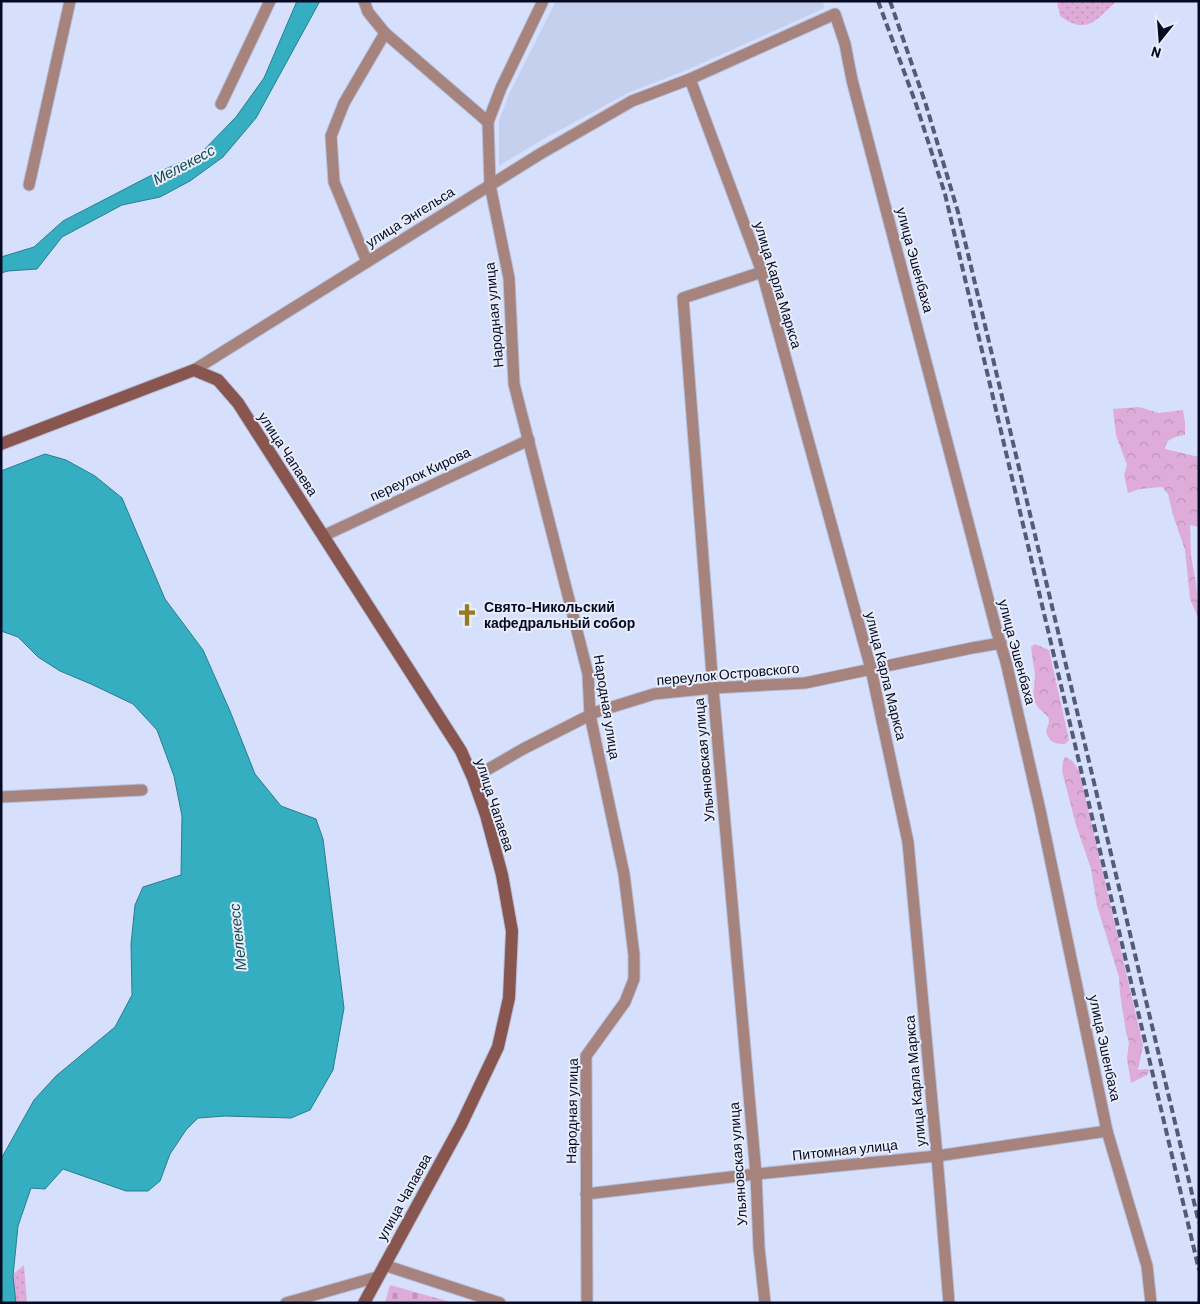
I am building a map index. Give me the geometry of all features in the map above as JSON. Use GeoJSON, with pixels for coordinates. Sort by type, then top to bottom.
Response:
{"type":"FeatureCollection","features":[{"type":"Feature","properties":{"kind":"street"},"geometry":{"type":"LineString","coordinates":[[29,185],[70,1]]}},
{"type":"Feature","properties":{"kind":"street"},"geometry":{"type":"LineString","coordinates":[[221,104],[270,1]]}},
{"type":"Feature","properties":{"kind":"street"},"geometry":{"type":"LineString","coordinates":[[364,1],[368,12],[385,33],[488,122]]}},
{"type":"Feature","properties":{"kind":"street","name":"Народная улица"},"geometry":{"type":"LineString","coordinates":[[543,1],[501,88],[488,122],[490,185],[509,278],[514,384],[588,674],[590,715],[624,874],[634,955],[634,979],[625,1002],[586,1056],[587,1303]]}},
{"type":"Feature","properties":{"kind":"street","name":"улица Энгельса"},"geometry":{"type":"LineString","coordinates":[[1,444],[194,370],[540,154],[632,101],[690,79],[835,14]]}},
{"type":"Feature","properties":{"kind":"street","name":"улица Эшенбаха"},"geometry":{"type":"LineString","coordinates":[[835,14],[845,44],[852,80],[1000,643],[1040,810],[1107,1130],[1148,1266],[1150,1303]]}},
{"type":"Feature","properties":{"kind":"street"},"geometry":{"type":"LineString","coordinates":[[367,262],[334,182],[331,136],[344,103],[385,33]]}},
{"type":"Feature","properties":{"kind":"street","name":"улица Карла Маркса"},"geometry":{"type":"LineString","coordinates":[[690,79],[762,272],[871,669],[908,842],[938,1156],[949,1303]]}},
{"type":"Feature","properties":{"kind":"street","name":"Ульяновская улица"},"geometry":{"type":"LineString","coordinates":[[762,272],[682,298],[713,688],[756,1174],[759,1248],[765,1303]]}},
{"type":"Feature","properties":{"kind":"street","name":"улица Чапаева"},"geometry":{"type":"LineString","coordinates":[[194,370],[218,380],[238,403],[461,751],[486,815],[502,875],[512,930],[509,998],[498,1047],[461,1125],[364,1303]]}},
{"type":"Feature","properties":{"kind":"street","name":"переулок Кирова"},"geometry":{"type":"LineString","coordinates":[[323,536],[529,440]]}},
{"type":"Feature","properties":{"kind":"street","name":"переулок Островского"},"geometry":{"type":"LineString","coordinates":[[473,778],[523,749],[590,715],[654,694],[713,688],[805,683],[1000,643]]}},
{"type":"Feature","properties":{"kind":"street"},"geometry":{"type":"LineString","coordinates":[[1,797],[142,790]]}},
{"type":"Feature","properties":{"kind":"street","name":"Питомная улица"},"geometry":{"type":"LineString","coordinates":[[586,1194],[756,1174],[938,1156],[1107,1130]]}},
{"type":"Feature","properties":{"kind":"street"},"geometry":{"type":"LineString","coordinates":[[384,1265],[500,1303]]}},
{"type":"Feature","properties":{"kind":"street"},"geometry":{"type":"LineString","coordinates":[[286,1303],[377,1277]]}},
{"type":"Feature","properties":{"kind":"shaded area"},"geometry":{"type":"Polygon","coordinates":[[[556,1],[822,1],[825,8],[687,70],[628,93],[538,142],[499,166],[499,121],[509,94],[556,1]]]}},
{"type":"Feature","properties":{"kind":"green space"},"geometry":{"type":"Polygon","coordinates":[[[1057,1],[1117,1],[1091,23],[1078,25],[1060,16],[1057,1]]]}},
{"type":"Feature","properties":{"kind":"green space"},"geometry":{"type":"Polygon","coordinates":[[[1139,407],[1159,413],[1183,410],[1185,435],[1169,440],[1165,449],[1199,457],[1199,527],[1190,525],[1191,556],[1196,583],[1199,620],[1190,599],[1185,550],[1168,494],[1162,487],[1140,489],[1128,493],[1124,475],[1127,465],[1116,435],[1113,409],[1139,407]]]}},
{"type":"Feature","properties":{"kind":"green space"},"geometry":{"type":"Polygon","coordinates":[[[1035,644],[1049,650],[1069,740],[1065,744],[1058,744],[1050,740],[1046,731],[1048,717],[1038,707],[1034,699],[1035,675],[1031,647],[1035,644]]]}},
{"type":"Feature","properties":{"kind":"green space"},"geometry":{"type":"Polygon","coordinates":[[[1065,757],[1073,762],[1080,774],[1143,1045],[1138,1070],[1150,1070],[1147,1075],[1131,1083],[1127,1059],[1129,1042],[1126,1033],[1119,977],[1097,906],[1091,869],[1076,825],[1062,771],[1065,757]]]}},
{"type":"Feature","properties":{"kind":"green space"},"geometry":{"type":"Polygon","coordinates":[[[24,1265],[27,1303],[1,1303],[1,1274],[11,1276],[24,1265]]]}},
{"type":"Feature","properties":{"kind":"green space"},"geometry":{"type":"Polygon","coordinates":[[[390,1285],[454,1303],[385,1303],[390,1285]]]}},
{"type":"Feature","properties":{"kind":"water","name":"Мелекесс"},"geometry":{"type":"Polygon","coordinates":[[[297,1],[320,1],[256,118],[223,157],[190,181],[160,197],[122,205],[62,237],[37,269],[1,273],[1,257],[34,247],[63,221],[150,176],[201,153],[236,117],[264,78],[297,1]]]}},
{"type":"Feature","properties":{"kind":"water","name":"Мелекесс"},"geometry":{"type":"Polygon","coordinates":[[[45,454],[66,460],[95,476],[122,498],[165,599],[203,650],[255,774],[281,806],[316,819],[323,839],[344,1008],[333,1070],[310,1110],[291,1118],[225,1116],[198,1118],[186,1130],[170,1154],[160,1181],[148,1191],[126,1191],[63,1169],[45,1189],[31,1188],[18,1226],[13,1276],[16,1303],[1,1303],[1,1159],[34,1100],[56,1076],[115,1027],[132,995],[131,944],[135,905],[143,887],[181,875],[182,816],[174,776],[157,730],[133,704],[60,671],[38,657],[18,637],[1,631],[1,471],[45,454]]]}},
{"type":"Feature","properties":{"kind":"railway"},"geometry":{"type":"LineString","coordinates":[[878,1],[916,104],[945,194],[1199,1270]]}},
{"type":"Feature","properties":{"kind":"railway"},"geometry":{"type":"LineString","coordinates":[[890,1],[926,105],[958,212],[1199,1223]]}},
{"type":"Feature","properties":{"kind":"place","name":"Свято-Никольский кафедральный собор"},"geometry":{"type":"Point","coordinates":[467,615]}}]}
